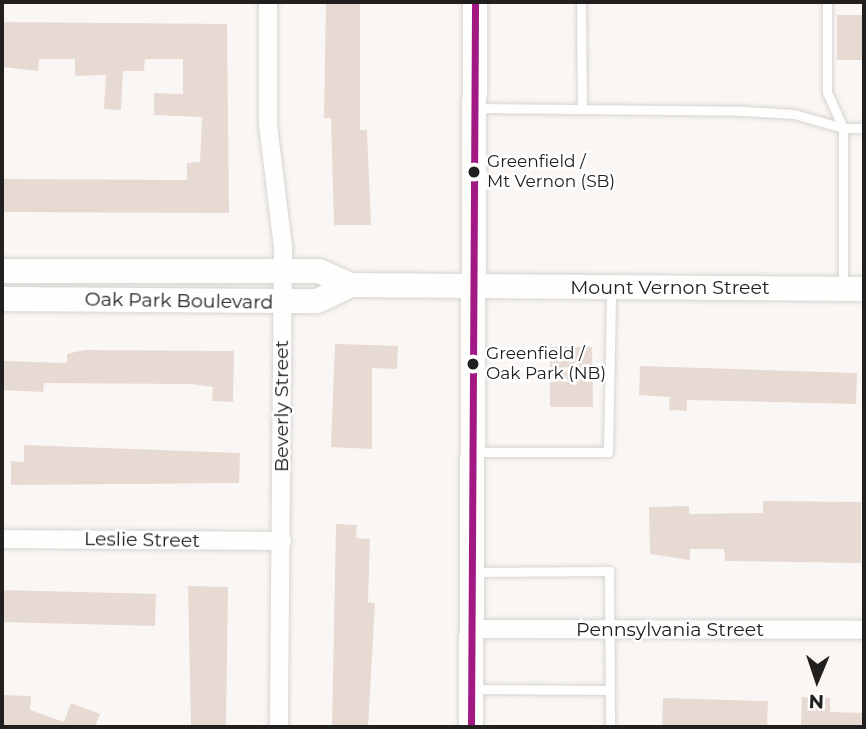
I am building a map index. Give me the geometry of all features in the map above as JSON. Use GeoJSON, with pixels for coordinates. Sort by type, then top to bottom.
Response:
{"type":"FeatureCollection","features":[{"type":"Feature","properties":{"kind":"street","name":"Beverly Street"},"geometry":{"type":"LineString","coordinates":[[268,2],[268,125],[283,302],[279,727]]}},
{"type":"Feature","properties":{"kind":"street"},"geometry":{"type":"LineString","coordinates":[[471,727],[475,688],[476,572],[475,2]]}},
{"type":"Feature","properties":{"kind":"street","name":"Oak Park Boulevard"},"geometry":{"type":"LineString","coordinates":[[2,271],[319,271],[351,285],[475,286]]}},
{"type":"Feature","properties":{"kind":"street","name":"Oak Park Boulevard"},"geometry":{"type":"LineString","coordinates":[[2,299],[317,302],[351,285]]}},
{"type":"Feature","properties":{"kind":"street","name":"Mount Vernon Street"},"geometry":{"type":"LineString","coordinates":[[475,286],[854,289]]}},
{"type":"Feature","properties":{"kind":"street","name":"Leslie Street"},"geometry":{"type":"LineString","coordinates":[[2,539],[282,541]]}},
{"type":"Feature","properties":{"kind":"street","name":"Pennsylvania Street"},"geometry":{"type":"LineString","coordinates":[[475,629],[864,630]]}},
{"type":"Feature","properties":{"kind":"lane"},"geometry":{"type":"LineString","coordinates":[[581,2],[582,107]]}},
{"type":"Feature","properties":{"kind":"lane"},"geometry":{"type":"LineString","coordinates":[[827,2],[827,92],[843,128],[854,289]]}},
{"type":"Feature","properties":{"kind":"lane"},"geometry":{"type":"LineString","coordinates":[[477,108],[582,107],[794,114],[843,128],[864,128]]}},
{"type":"Feature","properties":{"kind":"lane"},"geometry":{"type":"LineString","coordinates":[[475,452],[608,452],[611,287]]}},
{"type":"Feature","properties":{"kind":"lane"},"geometry":{"type":"LineString","coordinates":[[476,572],[609,571],[610,727]]}},
{"type":"Feature","properties":{"kind":"lane"},"geometry":{"type":"LineString","coordinates":[[475,688],[610,690]]}},
{"type":"Feature","properties":{"kind":"building"},"geometry":{"type":"Polygon","coordinates":[[[326,2],[360,2],[360,130],[367,130],[371,225],[334,225],[331,118],[324,118],[326,2]]]}},
{"type":"Feature","properties":{"kind":"building"},"geometry":{"type":"Polygon","coordinates":[[[837,15],[864,15],[864,60],[837,60],[837,15]]]}},
{"type":"Feature","properties":{"kind":"building"},"geometry":{"type":"Polygon","coordinates":[[[2,22],[227,24],[229,213],[2,212],[2,179],[187,180],[187,163],[200,162],[202,117],[154,115],[154,93],[183,94],[183,59],[145,59],[144,71],[123,71],[121,110],[104,109],[106,75],[75,76],[75,59],[39,59],[38,71],[2,67],[2,22]]]}},
{"type":"Feature","properties":{"kind":"building"},"geometry":{"type":"Polygon","coordinates":[[[335,344],[398,346],[397,369],[372,368],[372,449],[331,447],[335,344]]]}},
{"type":"Feature","properties":{"kind":"building"},"geometry":{"type":"Polygon","coordinates":[[[550,347],[592,347],[593,407],[550,407],[550,347]]]}},
{"type":"Feature","properties":{"kind":"building"},"geometry":{"type":"Polygon","coordinates":[[[84,350],[234,351],[233,402],[212,401],[213,387],[191,384],[44,383],[43,392],[2,390],[2,361],[67,363],[67,354],[84,350]]]}},
{"type":"Feature","properties":{"kind":"building"},"geometry":{"type":"Polygon","coordinates":[[[640,366],[857,373],[856,404],[687,400],[687,411],[669,410],[670,397],[639,395],[640,366]]]}},
{"type":"Feature","properties":{"kind":"building"},"geometry":{"type":"Polygon","coordinates":[[[24,445],[240,453],[239,483],[11,485],[11,461],[24,462],[24,445]]]}},
{"type":"Feature","properties":{"kind":"building"},"geometry":{"type":"Polygon","coordinates":[[[763,501],[861,502],[861,563],[725,561],[724,549],[690,549],[690,560],[650,554],[649,507],[689,506],[689,514],[763,513],[763,501]]]}},
{"type":"Feature","properties":{"kind":"building"},"geometry":{"type":"Polygon","coordinates":[[[336,524],[357,525],[356,538],[370,539],[368,602],[375,603],[368,727],[332,727],[336,524]]]}},
{"type":"Feature","properties":{"kind":"building"},"geometry":{"type":"Polygon","coordinates":[[[188,586],[228,587],[226,727],[191,727],[188,586]]]}},
{"type":"Feature","properties":{"kind":"building"},"geometry":{"type":"Polygon","coordinates":[[[2,590],[156,594],[155,626],[2,622],[2,590]]]}},
{"type":"Feature","properties":{"kind":"building"},"geometry":{"type":"Polygon","coordinates":[[[2,695],[31,696],[30,710],[64,722],[71,703],[100,714],[95,727],[2,727],[2,695]]]}},
{"type":"Feature","properties":{"kind":"building"},"geometry":{"type":"Polygon","coordinates":[[[802,697],[830,698],[830,712],[864,713],[864,727],[801,727],[802,697]]]}},
{"type":"Feature","properties":{"kind":"building"},"geometry":{"type":"Polygon","coordinates":[[[663,698],[768,701],[767,727],[662,727],[663,698]]]}},
{"type":"Feature","properties":{"kind":"transit line"},"geometry":{"type":"LineString","coordinates":[[471,727],[475,2]]}},
{"type":"Feature","properties":{"kind":"place","name":"Greenfield / Mt Vernon (SB)"},"geometry":{"type":"Point","coordinates":[474,172]}},
{"type":"Feature","properties":{"kind":"place","name":"Greenfield / Oak Park (NB)"},"geometry":{"type":"Point","coordinates":[473,364]}}]}
